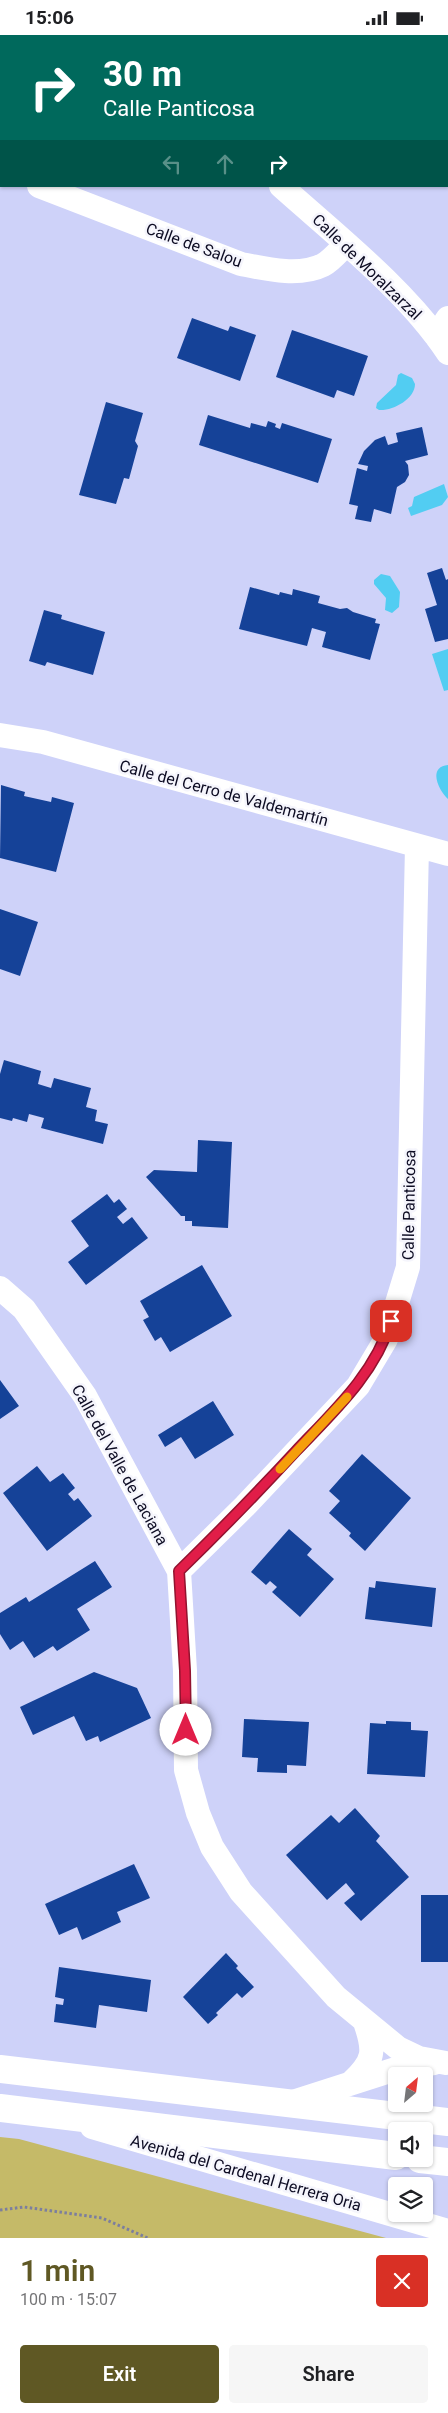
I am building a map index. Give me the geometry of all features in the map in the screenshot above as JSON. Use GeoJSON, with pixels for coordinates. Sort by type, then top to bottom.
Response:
{"type":"FeatureCollection","features":[{"type":"Feature","properties":{"kind":"main road"},"geometry":{"type":"LineString","coordinates":[[0,2069],[448,2122]]}},
{"type":"Feature","properties":{"kind":"main road","name":"Avenida del Cardenal Herrera Oria"},"geometry":{"type":"LineString","coordinates":[[0,2108],[388,2155]]}},
{"type":"Feature","properties":{"kind":"main road"},"geometry":{"type":"LineString","coordinates":[[433,2160],[448,2162]]}},
{"type":"Feature","properties":{"kind":"street","name":"Calle de Salou"},"geometry":{"type":"LineString","coordinates":[[42,187],[241,264],[266,269],[305,270],[322,265],[346,244]]}},
{"type":"Feature","properties":{"kind":"street","name":"Calle de Moralzarzal"},"geometry":{"type":"LineString","coordinates":[[282,187],[444,336]]}},
{"type":"Feature","properties":{"kind":"street","name":"Calle del Cerro de Valdemartín"},"geometry":{"type":"LineString","coordinates":[[0,735],[43,742],[448,854]]}},
{"type":"Feature","properties":{"kind":"street","name":"Calle Panticosa"},"geometry":{"type":"LineString","coordinates":[[179,1571],[245,1506],[358,1386],[386,1339],[408,1267],[417,846]]}},
{"type":"Feature","properties":{"kind":"street","name":"Calle del Valle de Laciana"},"geometry":{"type":"LineString","coordinates":[[0,1288],[24,1309],[85,1396],[179,1571],[185,1671],[186,1770],[198,1813],[212,1847],[241,1892],[336,1997],[398,2048],[419,2057],[447,2063]]}},
{"type":"Feature","properties":{"kind":"street"},"geometry":{"type":"LineString","coordinates":[[350,2084],[366,2069],[371,2059],[372,2044],[365,2022]]}},
{"type":"Feature","properties":{"kind":"street"},"geometry":{"type":"LineString","coordinates":[[288,2103],[315,2097],[398,2068],[447,2063]]}},
{"type":"Feature","properties":{"kind":"street","name":"Avenida del Cardenal Herrera Oria"},"geometry":{"type":"LineString","coordinates":[[45,2113],[448,2231]]}},
{"type":"Feature","properties":{"kind":"path"},"geometry":{"type":"LineString","coordinates":[[0,2209],[24,2207],[102,2218],[148,2238]]}},
{"type":"Feature","properties":{"kind":"shaded area"},"geometry":{"type":"Polygon","coordinates":[[[0,2137],[19,2139],[386,2238],[0,2238],[0,2137]]]}},
{"type":"Feature","properties":{"kind":"water"},"geometry":{"type":"Polygon","coordinates":[[[401,373],[412,378],[415,384],[411,395],[397,406],[379,410],[376,408],[377,403],[396,385],[398,375],[401,373]]]}},
{"type":"Feature","properties":{"kind":"water"},"geometry":{"type":"Polygon","coordinates":[[[444,484],[448,497],[442,505],[411,516],[408,508],[412,506],[414,497],[444,484]]]}},
{"type":"Feature","properties":{"kind":"water"},"geometry":{"type":"Polygon","coordinates":[[[381,574],[390,576],[400,592],[399,607],[392,613],[385,610],[386,598],[374,584],[374,580],[381,574]]]}},
{"type":"Feature","properties":{"kind":"water"},"geometry":{"type":"Polygon","coordinates":[[[448,649],[448,690],[444,691],[432,654],[448,649]]]}},
{"type":"Feature","properties":{"kind":"water"},"geometry":{"type":"Polygon","coordinates":[[[448,765],[448,799],[441,791],[436,775],[438,770],[448,765]]]}},
{"type":"Feature","properties":{"kind":"building"},"geometry":{"type":"Polygon","coordinates":[[[192,318],[228,331],[230,326],[256,335],[240,381],[177,358],[192,318]]]}},
{"type":"Feature","properties":{"kind":"building"},"geometry":{"type":"Polygon","coordinates":[[[292,330],[368,356],[354,396],[337,390],[334,398],[276,377],[292,330]]]}},
{"type":"Feature","properties":{"kind":"building"},"geometry":{"type":"Polygon","coordinates":[[[106,402],[143,413],[135,441],[138,446],[129,479],[124,478],[116,504],[79,495],[106,402]]]}},
{"type":"Feature","properties":{"kind":"building"},"geometry":{"type":"Polygon","coordinates":[[[208,415],[250,428],[251,423],[266,427],[268,421],[276,424],[275,427],[280,429],[282,423],[332,439],[318,483],[199,445],[208,415]]]}},
{"type":"Feature","properties":{"kind":"building"},"geometry":{"type":"Polygon","coordinates":[[[422,427],[428,455],[405,461],[408,465],[409,475],[405,482],[397,487],[391,514],[374,509],[371,522],[355,519],[358,506],[349,504],[357,468],[367,471],[368,466],[358,464],[364,451],[375,440],[385,436],[388,445],[398,442],[396,433],[422,427]]]}},
{"type":"Feature","properties":{"kind":"building"},"geometry":{"type":"Polygon","coordinates":[[[442,568],[446,580],[448,579],[448,639],[435,642],[425,609],[437,605],[427,573],[442,568]]]}},
{"type":"Feature","properties":{"kind":"building"},"geometry":{"type":"Polygon","coordinates":[[[250,587],[279,595],[280,592],[292,595],[293,589],[320,596],[318,603],[340,609],[347,608],[353,612],[376,619],[375,623],[380,624],[370,660],[322,647],[326,632],[312,628],[307,646],[239,629],[250,587]]]}},
{"type":"Feature","properties":{"kind":"building"},"geometry":{"type":"Polygon","coordinates":[[[44,610],[62,615],[61,619],[105,632],[93,675],[47,662],[45,666],[29,661],[44,610]]]}},
{"type":"Feature","properties":{"kind":"building"},"geometry":{"type":"Polygon","coordinates":[[[1,785],[25,792],[24,796],[51,802],[52,797],[74,803],[56,872],[0,858],[1,785]]]}},
{"type":"Feature","properties":{"kind":"building"},"geometry":{"type":"Polygon","coordinates":[[[0,909],[38,922],[20,976],[0,969],[0,909]]]}},
{"type":"Feature","properties":{"kind":"building"},"geometry":{"type":"Polygon","coordinates":[[[4,1060],[41,1071],[38,1084],[51,1088],[54,1078],[91,1088],[86,1107],[97,1110],[95,1121],[108,1124],[103,1144],[41,1128],[44,1118],[29,1114],[27,1122],[13,1118],[12,1121],[0,1118],[0,1074],[4,1060]]]}},
{"type":"Feature","properties":{"kind":"building"},"geometry":{"type":"Polygon","coordinates":[[[198,1140],[232,1142],[228,1228],[192,1226],[192,1221],[185,1221],[185,1216],[181,1216],[146,1177],[154,1170],[197,1172],[198,1140]]]}},
{"type":"Feature","properties":{"kind":"building"},"geometry":{"type":"Polygon","coordinates":[[[107,1194],[114,1203],[119,1199],[127,1209],[117,1217],[123,1224],[132,1217],[148,1238],[86,1285],[68,1262],[89,1246],[71,1221],[107,1194]]]}},
{"type":"Feature","properties":{"kind":"building"},"geometry":{"type":"Polygon","coordinates":[[[202,1265],[232,1316],[170,1352],[161,1337],[155,1341],[143,1320],[149,1317],[140,1301],[202,1265]]]}},
{"type":"Feature","properties":{"kind":"building"},"geometry":{"type":"Polygon","coordinates":[[[0,1380],[19,1406],[0,1419],[0,1380]]]}},
{"type":"Feature","properties":{"kind":"building"},"geometry":{"type":"Polygon","coordinates":[[[213,1401],[234,1435],[195,1459],[181,1437],[165,1447],[158,1435],[213,1401]]]}},
{"type":"Feature","properties":{"kind":"building"},"geometry":{"type":"Polygon","coordinates":[[[362,1454],[411,1498],[365,1551],[349,1536],[351,1533],[329,1513],[340,1501],[329,1491],[362,1454]]]}},
{"type":"Feature","properties":{"kind":"building"},"geometry":{"type":"Polygon","coordinates":[[[37,1466],[50,1482],[63,1473],[75,1488],[68,1494],[74,1501],[78,1498],[92,1516],[47,1551],[3,1493],[37,1466]]]}},
{"type":"Feature","properties":{"kind":"building"},"geometry":{"type":"Polygon","coordinates":[[[289,1529],[312,1549],[307,1555],[334,1579],[300,1617],[272,1592],[277,1587],[270,1581],[266,1585],[251,1572],[289,1529]]]}},
{"type":"Feature","properties":{"kind":"building"},"geometry":{"type":"Polygon","coordinates":[[[95,1561],[112,1587],[77,1609],[90,1630],[57,1651],[53,1646],[34,1658],[23,1641],[10,1650],[0,1634],[0,1613],[26,1597],[29,1602],[95,1561]]]}},
{"type":"Feature","properties":{"kind":"building"},"geometry":{"type":"Polygon","coordinates":[[[376,1581],[436,1588],[432,1627],[365,1619],[369,1587],[375,1588],[376,1581]]]}},
{"type":"Feature","properties":{"kind":"building"},"geometry":{"type":"Polygon","coordinates":[[[94,1672],[137,1688],[151,1718],[100,1742],[98,1736],[86,1741],[74,1716],[33,1735],[20,1707],[94,1672]]]}},
{"type":"Feature","properties":{"kind":"building"},"geometry":{"type":"Polygon","coordinates":[[[244,1719],[309,1722],[306,1766],[287,1765],[287,1773],[257,1772],[258,1758],[242,1757],[244,1719]]]}},
{"type":"Feature","properties":{"kind":"building"},"geometry":{"type":"Polygon","coordinates":[[[386,1721],[411,1722],[411,1730],[428,1731],[425,1777],[367,1774],[370,1723],[386,1724],[386,1721]]]}},
{"type":"Feature","properties":{"kind":"building"},"geometry":{"type":"Polygon","coordinates":[[[355,1808],[380,1836],[376,1841],[409,1877],[361,1921],[344,1903],[355,1894],[346,1883],[327,1900],[286,1855],[331,1815],[339,1823],[355,1808]]]}},
{"type":"Feature","properties":{"kind":"building"},"geometry":{"type":"Polygon","coordinates":[[[134,1864],[150,1898],[117,1912],[121,1922],[82,1940],[77,1927],[59,1935],[45,1904],[134,1864]]]}},
{"type":"Feature","properties":{"kind":"building"},"geometry":{"type":"Polygon","coordinates":[[[421,1895],[448,1895],[448,1962],[421,1962],[421,1895]]]}},
{"type":"Feature","properties":{"kind":"building"},"geometry":{"type":"Polygon","coordinates":[[[226,1953],[238,1966],[236,1968],[254,1987],[242,1998],[237,1993],[216,2013],[218,2015],[208,2024],[183,1997],[226,1953]]]}},
{"type":"Feature","properties":{"kind":"building"},"geometry":{"type":"Polygon","coordinates":[[[59,1967],[151,1980],[147,2012],[99,2005],[96,2028],[54,2022],[56,2004],[63,2005],[64,1999],[55,1997],[59,1967]]]}},
{"type":"Feature","properties":{"kind":"slow traffic"},"geometry":{"type":"LineString","coordinates":[[280,1469],[347,1397]]}},
{"type":"Feature","properties":{"kind":"route"},"geometry":{"type":"LineString","coordinates":[[186,1730],[185,1671],[179,1571],[245,1506],[358,1386],[386,1339],[391,1321]]}}]}
